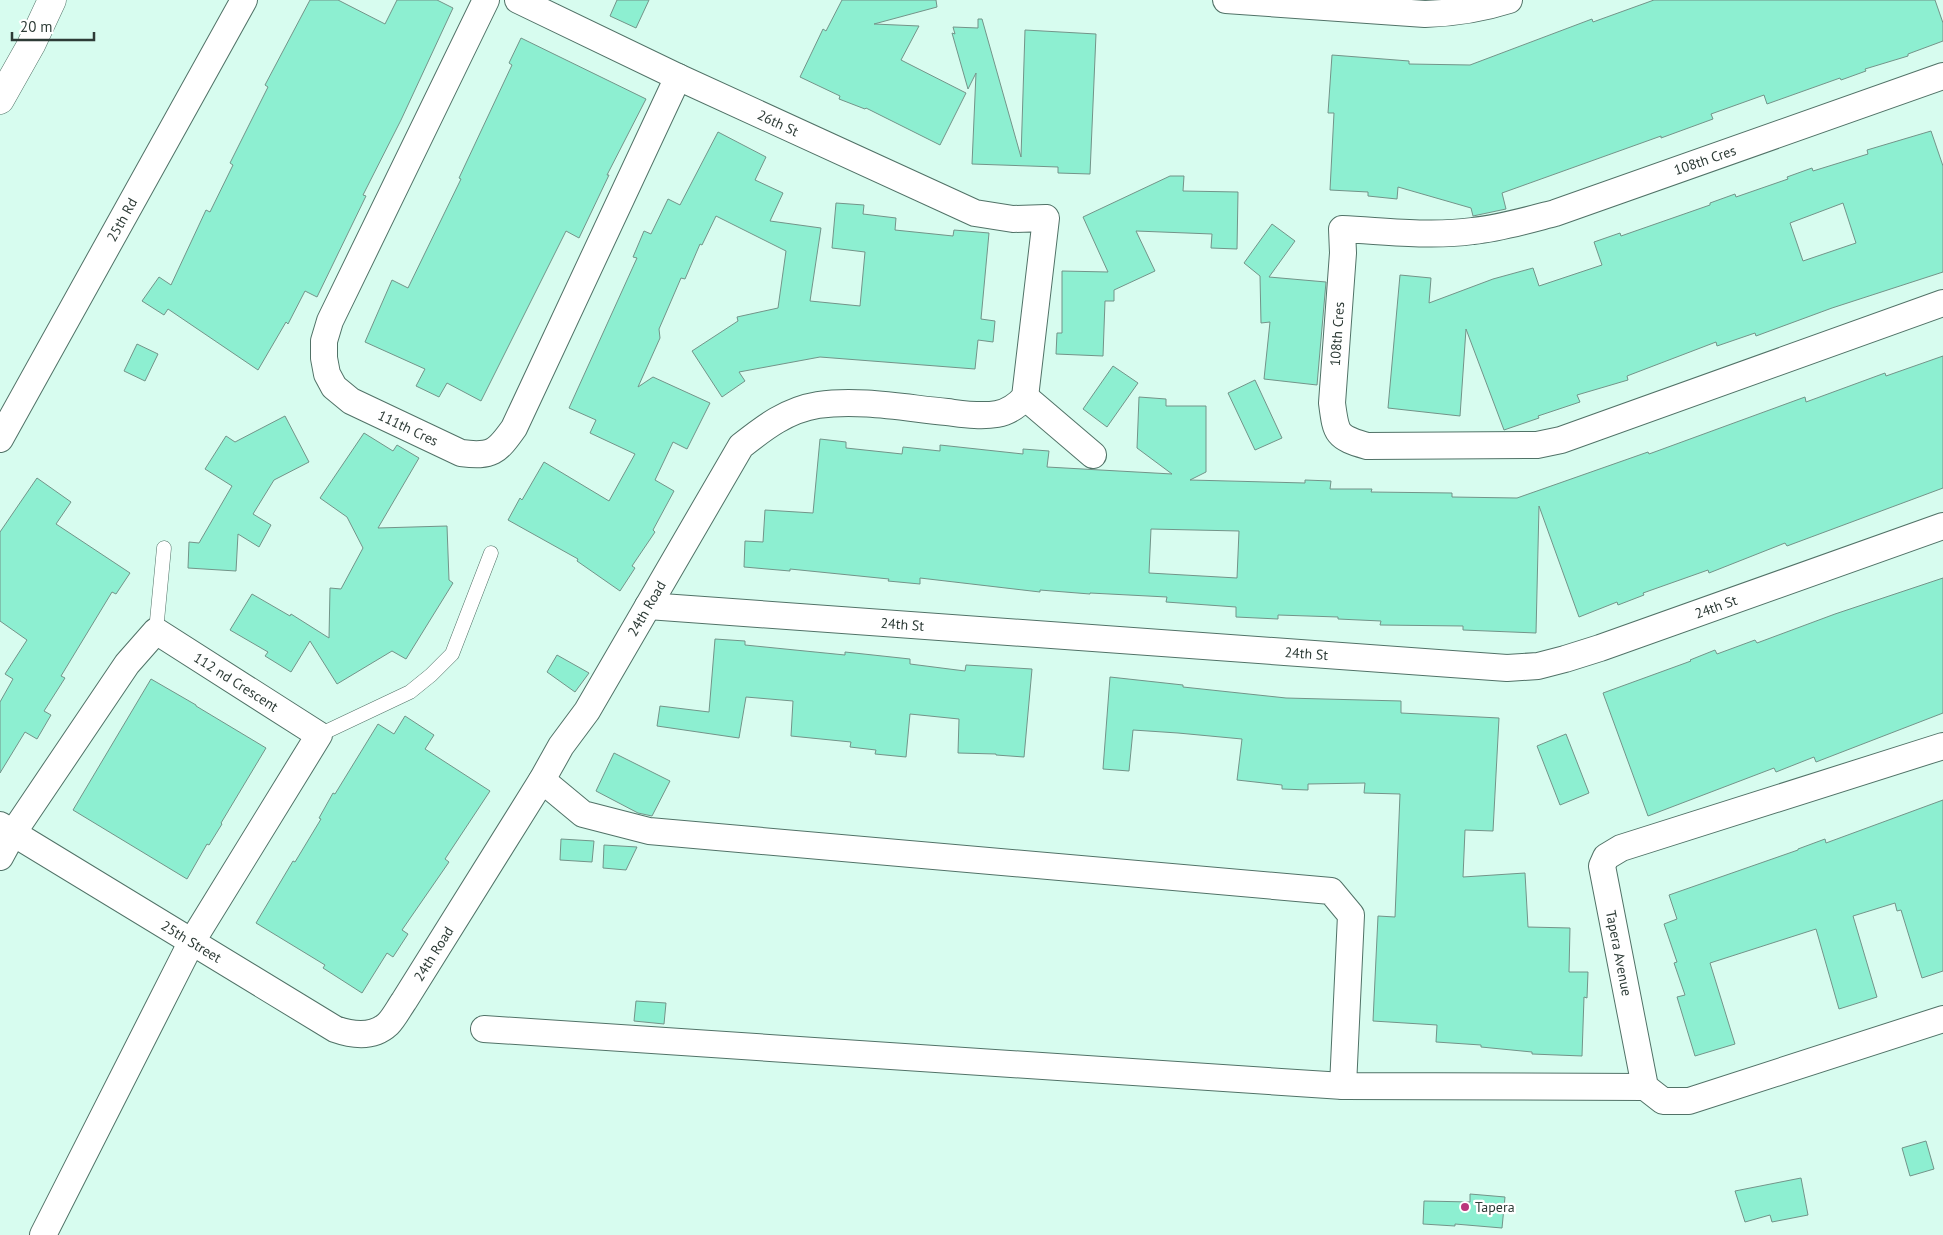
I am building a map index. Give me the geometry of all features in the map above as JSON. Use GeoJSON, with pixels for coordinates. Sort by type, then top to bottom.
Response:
{"type":"FeatureCollection","features":[{"type":"Feature","properties":{"kind":"street"},"geometry":{"type":"LineString","coordinates":[[0,100],[31,45],[52,0]]}},
{"type":"Feature","properties":{"kind":"street","name":"25th Rd"},"geometry":{"type":"LineString","coordinates":[[0,439],[244,0]]}},
{"type":"Feature","properties":{"kind":"street","name":"111th Cres"},"geometry":{"type":"LineString","coordinates":[[486,0],[330,321],[324,341],[324,358],[327,374],[334,387],[351,401],[462,453],[489,454],[500,447],[514,428],[678,77]]}},
{"type":"Feature","properties":{"kind":"street","name":"26th St"},"geometry":{"type":"LineString","coordinates":[[518,0],[678,77],[976,213],[1013,219],[1046,218],[1025,397]]}},
{"type":"Feature","properties":{"kind":"street"},"geometry":{"type":"LineString","coordinates":[[1226,0],[1425,14],[1455,13],[1509,0]]}},
{"type":"Feature","properties":{"kind":"street","name":"108th Cres"},"geometry":{"type":"LineString","coordinates":[[1943,76],[1555,213],[1516,224],[1471,232],[1423,234],[1342,229],[1343,253],[1332,403],[1335,427],[1346,440],[1367,446],[1537,445],[1562,440],[1943,303]]}},
{"type":"Feature","properties":{"kind":"street"},"geometry":{"type":"LineString","coordinates":[[1025,397],[1093,455]]}},
{"type":"Feature","properties":{"kind":"street","name":"24th Road"},"geometry":{"type":"LineString","coordinates":[[387,1025],[404,1001],[542,780],[561,746],[587,712],[741,446],[768,424],[788,413],[818,406],[854,403],[984,416],[1008,411],[1018,405],[1025,397]]}},
{"type":"Feature","properties":{"kind":"street","name":"24th St"},"geometry":{"type":"LineString","coordinates":[[648,606],[1507,668],[1538,666],[1565,660],[1943,526]]}},
{"type":"Feature","properties":{"kind":"street"},"geometry":{"type":"LineString","coordinates":[[0,857],[7,829],[127,664],[156,631]]}},
{"type":"Feature","properties":{"kind":"street","name":"112 nd Crescent"},"geometry":{"type":"LineString","coordinates":[[156,631],[319,735]]}},
{"type":"Feature","properties":{"kind":"street"},"geometry":{"type":"LineString","coordinates":[[43,1235],[192,943],[319,735]]}},
{"type":"Feature","properties":{"kind":"street","name":"Tapera Avenue"},"geometry":{"type":"LineString","coordinates":[[1645,1087],[1602,866],[1606,857],[1621,848],[1943,746]]}},
{"type":"Feature","properties":{"kind":"street"},"geometry":{"type":"LineString","coordinates":[[542,780],[583,814],[649,831],[1331,892],[1351,914],[1343,1086]]}},
{"type":"Feature","properties":{"kind":"street","name":"25th Street"},"geometry":{"type":"LineString","coordinates":[[7,829],[334,1029],[359,1035],[370,1033],[387,1025]]}},
{"type":"Feature","properties":{"kind":"street"},"geometry":{"type":"LineString","coordinates":[[484,1029],[1343,1086],[1645,1087],[1663,1101],[1689,1101],[1943,1019]]}},
{"type":"Feature","properties":{"kind":"lane"},"geometry":{"type":"LineString","coordinates":[[156,631],[164,548]]}},
{"type":"Feature","properties":{"kind":"lane"},"geometry":{"type":"LineString","coordinates":[[319,735],[410,692],[452,654],[491,553]]}},
{"type":"Feature","properties":{"kind":"building"},"geometry":{"type":"Polygon","coordinates":[[[310,0],[338,0],[385,24],[397,0],[437,0],[453,8],[401,120],[363,195],[366,196],[317,297],[305,291],[288,324],[286,322],[258,370],[168,309],[164,315],[142,301],[159,277],[171,285],[206,210],[210,212],[233,165],[230,163],[268,87],[265,85],[310,0]]]}},
{"type":"Feature","properties":{"kind":"building"},"geometry":{"type":"Polygon","coordinates":[[[617,0],[649,0],[636,28],[610,16],[617,0]]]}},
{"type":"Feature","properties":{"kind":"building"},"geometry":{"type":"Polygon","coordinates":[[[842,0],[936,0],[937,7],[874,24],[919,26],[901,60],[966,93],[940,145],[866,108],[839,99],[840,96],[800,77],[823,29],[826,31],[842,0]]]}},
{"type":"Feature","properties":{"kind":"building"},"geometry":{"type":"Polygon","coordinates":[[[1654,0],[1935,0],[1943,23],[1943,41],[1908,54],[1908,56],[1865,69],[1866,71],[1841,80],[1840,78],[1767,104],[1764,95],[1711,114],[1713,119],[1502,193],[1506,209],[1473,216],[1471,208],[1398,187],[1397,199],[1368,196],[1368,192],[1330,190],[1334,113],[1328,113],[1332,55],[1409,61],[1409,64],[1470,65],[1592,19],[1593,22],[1654,0]]]}},
{"type":"Feature","properties":{"kind":"building"},"geometry":{"type":"Polygon","coordinates":[[[978,19],[982,19],[1021,157],[1025,30],[1096,34],[1090,174],[1058,173],[1058,167],[972,164],[976,73],[968,89],[952,33],[955,34],[953,27],[978,28],[978,19]]]}},
{"type":"Feature","properties":{"kind":"building"},"geometry":{"type":"Polygon","coordinates":[[[521,38],[646,99],[607,175],[609,175],[579,238],[566,231],[481,401],[447,383],[439,397],[416,386],[425,369],[365,342],[392,280],[408,288],[461,179],[459,178],[512,65],[509,63],[521,38]]]}},
{"type":"Feature","properties":{"kind":"building"},"geometry":{"type":"Polygon","coordinates":[[[1931,131],[1943,166],[1943,272],[1832,308],[1756,336],[1755,333],[1717,346],[1716,342],[1627,376],[1628,380],[1577,395],[1580,402],[1504,430],[1466,329],[1460,416],[1388,408],[1400,275],[1431,278],[1429,303],[1493,279],[1533,268],[1539,286],[1602,265],[1594,242],[1620,233],[1621,236],[1710,205],[1710,203],[1735,194],[1736,197],[1788,179],[1787,177],[1812,168],[1813,171],[1868,154],[1867,150],[1931,131]],[[1843,203],[1790,223],[1803,261],[1856,243],[1843,203]]]}},
{"type":"Feature","properties":{"kind":"building"},"geometry":{"type":"Polygon","coordinates":[[[718,132],[766,157],[755,180],[783,193],[770,221],[821,228],[810,301],[860,306],[865,252],[832,248],[836,203],[864,205],[863,214],[896,218],[895,230],[953,236],[954,230],[989,233],[981,319],[995,321],[993,342],[978,340],[975,369],[820,357],[739,372],[745,381],[722,397],[692,351],[738,321],[737,317],[778,308],[786,251],[716,216],[702,245],[700,244],[685,279],[681,278],[659,329],[660,338],[638,387],[653,377],[710,403],[687,449],[673,442],[655,480],[674,491],[653,530],[655,532],[632,566],[635,568],[620,591],[577,561],[578,559],[508,520],[544,462],[609,501],[635,454],[590,433],[596,420],[569,408],[637,258],[633,257],[644,231],[651,234],[668,199],[680,205],[718,132]]]}},
{"type":"Feature","properties":{"kind":"building"},"geometry":{"type":"Polygon","coordinates":[[[1170,176],[1184,176],[1183,191],[1238,192],[1237,249],[1211,248],[1212,234],[1136,231],[1155,271],[1114,290],[1114,301],[1105,301],[1103,356],[1056,354],[1057,333],[1062,333],[1062,271],[1108,272],[1083,217],[1170,176]]]}},
{"type":"Feature","properties":{"kind":"building"},"geometry":{"type":"Polygon","coordinates":[[[1272,224],[1295,241],[1269,277],[1326,282],[1317,385],[1264,379],[1270,322],[1261,323],[1260,276],[1244,263],[1272,224]]]}},
{"type":"Feature","properties":{"kind":"building"},"geometry":{"type":"Polygon","coordinates":[[[137,344],[158,354],[145,381],[124,371],[137,344]]]}},
{"type":"Feature","properties":{"kind":"building"},"geometry":{"type":"Polygon","coordinates":[[[1943,356],[1943,488],[1787,546],[1785,543],[1709,573],[1708,570],[1643,593],[1644,595],[1618,605],[1617,602],[1579,617],[1539,506],[1536,633],[1463,630],[1463,626],[1380,625],[1381,621],[1338,619],[1338,617],[1278,615],[1278,619],[1236,617],[1236,607],[1166,602],[1167,597],[1040,590],[1040,592],[920,578],[920,584],[790,569],[790,571],[744,567],[745,541],[763,542],[765,510],[813,513],[820,439],[846,442],[846,448],[902,454],[903,447],[940,451],[940,445],[1023,454],[1023,449],[1049,451],[1047,467],[1172,474],[1137,448],[1139,397],[1166,399],[1166,406],[1206,406],[1206,472],[1190,480],[1305,483],[1305,480],[1331,481],[1330,489],[1372,489],[1371,492],[1452,493],[1452,497],[1517,498],[1648,452],[1649,454],[1805,397],[1806,402],[1885,373],[1886,376],[1943,356]],[[1151,529],[1149,573],[1237,578],[1239,531],[1151,529]]]}},
{"type":"Feature","properties":{"kind":"building"},"geometry":{"type":"Polygon","coordinates":[[[1113,366],[1138,383],[1107,427],[1083,409],[1113,366]]]}},
{"type":"Feature","properties":{"kind":"building"},"geometry":{"type":"Polygon","coordinates":[[[1255,380],[1282,438],[1255,450],[1228,393],[1255,380]]]}},
{"type":"Feature","properties":{"kind":"building"},"geometry":{"type":"Polygon","coordinates":[[[285,416],[309,462],[274,480],[253,514],[271,525],[259,547],[238,534],[236,571],[188,568],[189,542],[199,543],[232,486],[205,469],[226,436],[235,442],[285,416]]]}},
{"type":"Feature","properties":{"kind":"building"},"geometry":{"type":"Polygon","coordinates":[[[364,433],[393,451],[397,445],[419,458],[378,528],[447,526],[449,580],[453,583],[406,659],[392,651],[337,684],[310,641],[291,672],[265,656],[268,652],[230,630],[252,594],[290,616],[291,614],[329,638],[330,588],[341,589],[363,548],[347,517],[320,498],[364,433]]]}},
{"type":"Feature","properties":{"kind":"building"},"geometry":{"type":"Polygon","coordinates":[[[37,478],[71,502],[56,524],[130,573],[116,594],[112,592],[61,676],[65,678],[44,711],[51,715],[37,739],[25,732],[0,773],[0,702],[13,679],[5,674],[27,640],[0,621],[0,532],[37,478]]]}},
{"type":"Feature","properties":{"kind":"building"},"geometry":{"type":"Polygon","coordinates":[[[1943,578],[1943,713],[1816,762],[1814,757],[1776,772],[1774,768],[1648,816],[1603,693],[1691,661],[1715,650],[1717,654],[1755,640],[1757,643],[1835,614],[1943,578]]]}},
{"type":"Feature","properties":{"kind":"building"},"geometry":{"type":"Polygon","coordinates":[[[715,639],[745,641],[745,645],[845,655],[845,652],[910,659],[910,664],[965,671],[966,665],[1032,669],[1024,757],[958,753],[959,719],[910,714],[906,757],[875,754],[876,750],[850,747],[851,742],[791,736],[793,701],[746,697],[739,738],[657,726],[660,706],[709,712],[715,639]]]}},
{"type":"Feature","properties":{"kind":"building"},"geometry":{"type":"Polygon","coordinates":[[[557,655],[589,673],[575,692],[547,672],[557,655]]]}},
{"type":"Feature","properties":{"kind":"building"},"geometry":{"type":"Polygon","coordinates":[[[1110,677],[1286,698],[1401,701],[1401,713],[1499,718],[1493,831],[1465,830],[1463,877],[1525,873],[1528,927],[1570,928],[1569,972],[1588,972],[1587,998],[1584,997],[1582,1056],[1532,1054],[1532,1052],[1481,1047],[1481,1045],[1436,1042],[1437,1025],[1373,1021],[1378,916],[1395,917],[1400,794],[1364,793],[1365,783],[1308,784],[1308,790],[1282,789],[1282,785],[1237,780],[1242,739],[1178,733],[1133,730],[1129,771],[1103,769],[1110,677]]]}},
{"type":"Feature","properties":{"kind":"building"},"geometry":{"type":"Polygon","coordinates":[[[151,679],[266,748],[222,824],[209,845],[207,844],[187,879],[73,810],[151,679]]]}},
{"type":"Feature","properties":{"kind":"building"},"geometry":{"type":"Polygon","coordinates":[[[405,716],[434,735],[425,749],[490,791],[445,859],[449,862],[402,930],[408,934],[393,957],[387,953],[362,993],[323,968],[325,965],[256,923],[321,819],[319,818],[333,793],[335,794],[378,724],[394,734],[405,716]]]}},
{"type":"Feature","properties":{"kind":"building"},"geometry":{"type":"Polygon","coordinates":[[[1566,734],[1589,793],[1560,805],[1537,746],[1566,734]]]}},
{"type":"Feature","properties":{"kind":"building"},"geometry":{"type":"Polygon","coordinates":[[[614,753],[670,781],[652,816],[638,813],[596,791],[614,753]]]}},
{"type":"Feature","properties":{"kind":"building"},"geometry":{"type":"Polygon","coordinates":[[[1943,800],[1943,971],[1922,978],[1901,910],[1897,911],[1895,903],[1853,916],[1877,997],[1839,1009],[1816,929],[1710,963],[1735,1044],[1695,1056],[1677,997],[1685,995],[1674,963],[1677,962],[1664,924],[1677,919],[1669,895],[1825,839],[1826,843],[1943,800]]]}},
{"type":"Feature","properties":{"kind":"building"},"geometry":{"type":"Polygon","coordinates":[[[561,839],[594,841],[592,862],[560,860],[561,839]]]}},
{"type":"Feature","properties":{"kind":"building"},"geometry":{"type":"Polygon","coordinates":[[[604,845],[637,847],[626,870],[603,868],[604,845]]]}},
{"type":"Feature","properties":{"kind":"building"},"geometry":{"type":"Polygon","coordinates":[[[636,1001],[666,1003],[664,1024],[634,1021],[636,1001]]]}},
{"type":"Feature","properties":{"kind":"building"},"geometry":{"type":"Polygon","coordinates":[[[1926,1141],[1934,1169],[1910,1176],[1902,1148],[1926,1141]]]}},
{"type":"Feature","properties":{"kind":"building"},"geometry":{"type":"Polygon","coordinates":[[[1801,1178],[1808,1215],[1772,1222],[1770,1215],[1745,1222],[1735,1191],[1801,1178]]]}},
{"type":"Feature","properties":{"kind":"building"},"geometry":{"type":"Polygon","coordinates":[[[1470,1194],[1505,1197],[1502,1228],[1455,1224],[1455,1226],[1423,1224],[1424,1201],[1470,1202],[1470,1194]]]}},
{"type":"Feature","properties":{"kind":"place","name":"Tapera"},"geometry":{"type":"Point","coordinates":[1465,1207]}}]}
